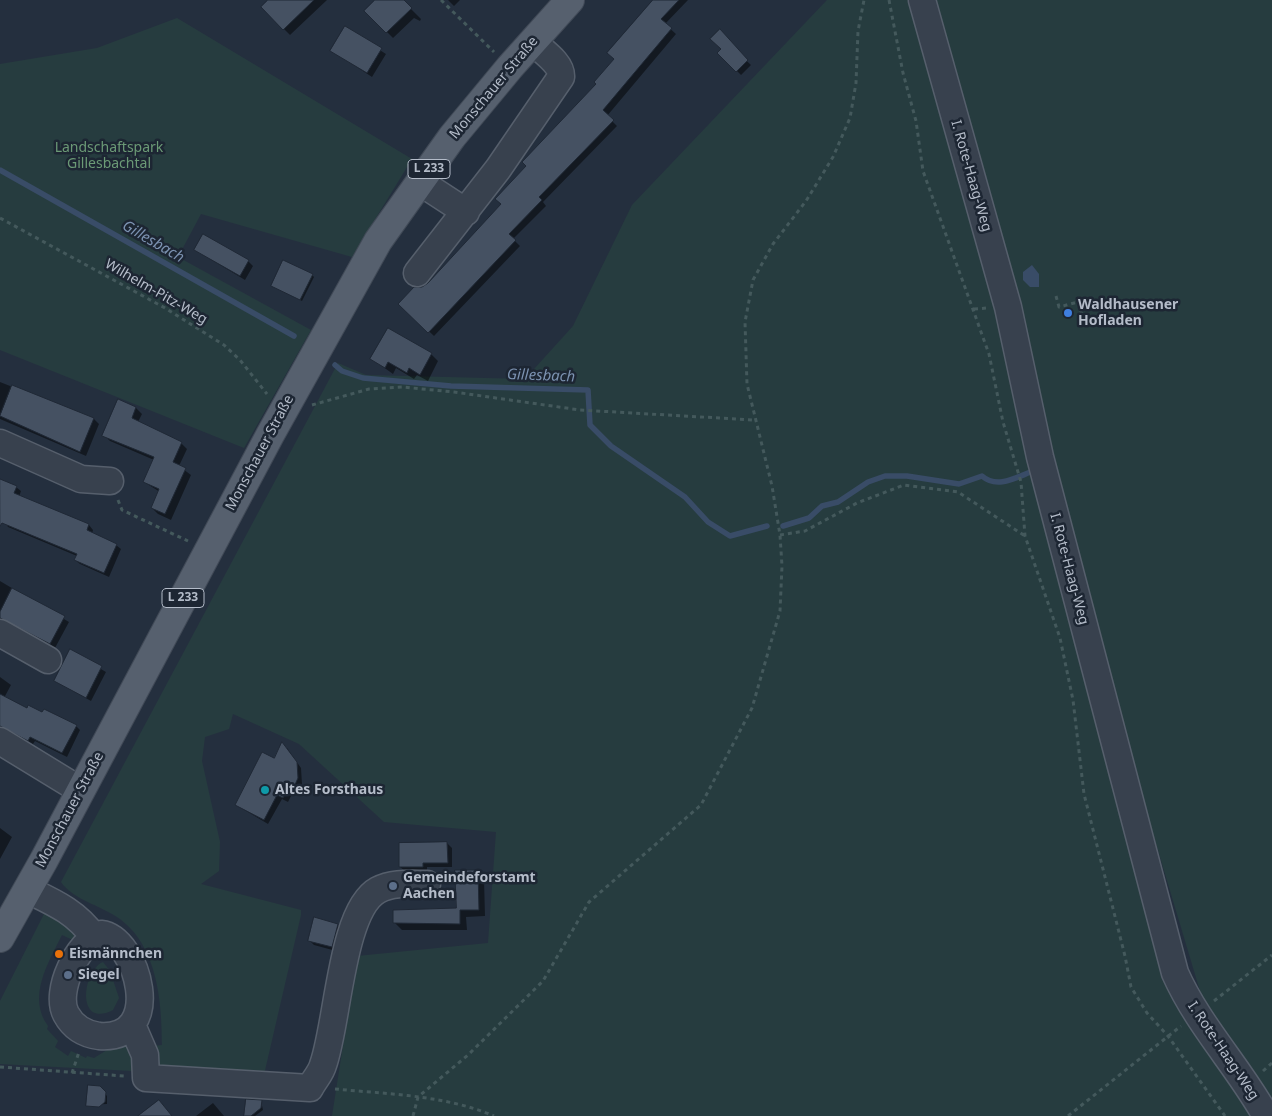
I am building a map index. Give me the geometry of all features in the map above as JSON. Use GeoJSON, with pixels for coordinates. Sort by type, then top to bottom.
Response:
{"type":"FeatureCollection","features":[{"type":"Feature","properties":{"kind":"main road","name":"Monschauer Straße"},"geometry":{"type":"LineString","coordinates":[[0,938],[28,890],[80,790],[297,406],[378,241],[452,137],[510,67],[570,0]]}},
{"type":"Feature","properties":{"kind":"street","name":"I. Rote-Haag-Weg"},"geometry":{"type":"LineString","coordinates":[[922,0],[1008,307],[1040,457],[1175,973],[1196,1015],[1247,1083],[1266,1116]]}},
{"type":"Feature","properties":{"kind":"street"},"geometry":{"type":"LineString","coordinates":[[417,273],[466,212],[561,77],[562,72],[557,65],[533,42]]}},
{"type":"Feature","properties":{"kind":"street"},"geometry":{"type":"LineString","coordinates":[[420,182],[466,212]]}},
{"type":"Feature","properties":{"kind":"street"},"geometry":{"type":"LineString","coordinates":[[0,444],[81,479],[110,481]]}},
{"type":"Feature","properties":{"kind":"street"},"geometry":{"type":"LineString","coordinates":[[0,633],[48,660]]}},
{"type":"Feature","properties":{"kind":"street"},"geometry":{"type":"LineString","coordinates":[[0,742],[80,790]]}},
{"type":"Feature","properties":{"kind":"street"},"geometry":{"type":"LineString","coordinates":[[132,1025],[145,1055],[146,1078],[310,1088],[323,1066],[353,926],[363,904],[378,890],[395,884],[427,884]]}},
{"type":"Feature","properties":{"kind":"street"},"geometry":{"type":"LineString","coordinates":[[28,890],[60,905],[82,921],[94,937]]}},
{"type":"Feature","properties":{"kind":"street"},"geometry":{"type":"LineString","coordinates":[[101,934],[109,935],[116,940],[132,966],[141,1000],[137,1017],[132,1025],[119,1033],[97,1036],[79,1030],[65,1012],[62,999],[63,987],[86,943],[101,934]]}},
{"type":"Feature","properties":{"kind":"path"},"geometry":{"type":"LineString","coordinates":[[441,0],[510,67]]}},
{"type":"Feature","properties":{"kind":"path"},"geometry":{"type":"LineString","coordinates":[[413,1116],[418,1097],[468,1055],[543,981],[589,902],[702,805],[752,708],[780,611],[782,566],[780,535],[772,486],[754,420],[747,384],[745,322],[753,280],[773,244],[806,201],[828,164],[850,118],[856,83],[858,31],[864,0]]}},
{"type":"Feature","properties":{"kind":"path"},"geometry":{"type":"LineString","coordinates":[[889,0],[903,73],[916,121],[923,171],[989,354],[1003,422],[1021,482],[1025,536],[1060,638],[1073,700],[1084,794],[1126,956],[1131,987],[1147,1013],[1168,1036],[1225,1116]]}},
{"type":"Feature","properties":{"kind":"path","name":"Wilhelm-Pitz-Weg"},"geometry":{"type":"LineString","coordinates":[[0,218],[165,308],[224,344],[240,360],[255,381],[270,397],[297,406]]}},
{"type":"Feature","properties":{"kind":"path"},"geometry":{"type":"LineString","coordinates":[[1056,296],[1059,307],[1078,302],[1082,315]]}},
{"type":"Feature","properties":{"kind":"path"},"geometry":{"type":"LineString","coordinates":[[297,406],[369,389],[402,387],[454,392],[580,410],[754,420]]}},
{"type":"Feature","properties":{"kind":"path"},"geometry":{"type":"LineString","coordinates":[[110,481],[122,510],[191,542]]}},
{"type":"Feature","properties":{"kind":"path"},"geometry":{"type":"LineString","coordinates":[[780,535],[805,530],[857,503],[904,486],[958,492],[1025,536]]}},
{"type":"Feature","properties":{"kind":"path"},"geometry":{"type":"LineString","coordinates":[[1196,1015],[1272,955]]}},
{"type":"Feature","properties":{"kind":"path"},"geometry":{"type":"LineString","coordinates":[[1068,1116],[1168,1036]]}},
{"type":"Feature","properties":{"kind":"path"},"geometry":{"type":"LineString","coordinates":[[0,1067],[146,1078]]}},
{"type":"Feature","properties":{"kind":"path"},"geometry":{"type":"LineString","coordinates":[[310,1088],[418,1097],[478,1109],[494,1116]]}},
{"type":"Feature","properties":{"kind":"green space"},"geometry":{"type":"Polygon","coordinates":[[[827,0],[913,0],[993,271],[1174,993],[1258,1116],[332,1116],[357,956],[488,943],[496,832],[384,822],[299,744],[233,714],[229,729],[205,737],[202,761],[220,842],[219,871],[201,884],[301,910],[301,915],[263,1079],[158,1074],[153,1046],[162,1045],[161,1009],[154,972],[148,955],[139,939],[127,925],[112,914],[77,897],[61,882],[338,363],[366,375],[525,379],[573,326],[632,205],[827,0]]]}},
{"type":"Feature","properties":{"kind":"green space"},"geometry":{"type":"Polygon","coordinates":[[[933,0],[1272,0],[1272,1107],[1207,1011],[1200,991],[1134,770],[933,0]]]}},
{"type":"Feature","properties":{"kind":"green space","name":"Landschaftspark Gillesbachtal"},"geometry":{"type":"Polygon","coordinates":[[[177,18],[412,159],[352,257],[201,214],[178,257],[311,330],[244,448],[0,350],[0,64],[97,48],[177,18]]]}},
{"type":"Feature","properties":{"kind":"green space"},"geometry":{"type":"Polygon","coordinates":[[[45,912],[58,914],[75,935],[75,941],[62,935],[42,980],[39,1003],[42,1015],[48,1026],[47,1029],[58,1041],[55,1047],[68,1056],[71,1051],[86,1058],[87,1056],[94,1058],[107,1050],[131,1046],[134,1069],[132,1071],[0,1064],[0,1001],[45,912]]]}},
{"type":"Feature","properties":{"kind":"green space"},"geometry":{"type":"Polygon","coordinates":[[[103,962],[110,971],[119,998],[113,1010],[101,1014],[93,1012],[88,1006],[86,996],[90,976],[96,967],[103,962]]]}},
{"type":"Feature","properties":{"kind":"water"},"geometry":{"type":"Polygon","coordinates":[[[1032,265],[1039,274],[1039,287],[1030,287],[1023,280],[1023,272],[1032,265]]]}},
{"type":"Feature","properties":{"kind":"building"},"geometry":{"type":"Polygon","coordinates":[[[268,0],[314,0],[283,30],[261,7],[268,0]]]}},
{"type":"Feature","properties":{"kind":"building"},"geometry":{"type":"Polygon","coordinates":[[[375,0],[404,0],[412,8],[386,33],[364,11],[375,0]]]}},
{"type":"Feature","properties":{"kind":"building"},"geometry":{"type":"Polygon","coordinates":[[[653,0],[679,0],[661,19],[672,28],[603,110],[614,120],[539,197],[542,200],[509,234],[516,240],[428,333],[398,304],[414,287],[422,287],[428,283],[501,204],[495,199],[526,166],[522,162],[596,84],[594,82],[614,59],[607,53],[653,0]]]}},
{"type":"Feature","properties":{"kind":"building"},"geometry":{"type":"Polygon","coordinates":[[[345,26],[382,48],[367,73],[330,51],[345,26]]]}},
{"type":"Feature","properties":{"kind":"building"},"geometry":{"type":"Polygon","coordinates":[[[720,29],[748,60],[736,72],[717,53],[721,49],[710,39],[720,29]]]}},
{"type":"Feature","properties":{"kind":"building"},"geometry":{"type":"Polygon","coordinates":[[[203,234],[249,260],[240,276],[194,250],[203,234]]]}},
{"type":"Feature","properties":{"kind":"building"},"geometry":{"type":"Polygon","coordinates":[[[283,260],[313,274],[300,300],[271,286],[283,260]]]}},
{"type":"Feature","properties":{"kind":"building"},"geometry":{"type":"Polygon","coordinates":[[[388,328],[432,353],[420,375],[409,368],[407,373],[388,362],[385,368],[370,359],[388,328]]]}},
{"type":"Feature","properties":{"kind":"building"},"geometry":{"type":"Polygon","coordinates":[[[12,385],[94,418],[80,452],[0,416],[12,385]]]}},
{"type":"Feature","properties":{"kind":"building"},"geometry":{"type":"Polygon","coordinates":[[[118,399],[136,407],[132,418],[182,442],[173,462],[186,468],[165,514],[151,508],[159,489],[143,482],[154,457],[102,436],[118,399]]]}},
{"type":"Feature","properties":{"kind":"building"},"geometry":{"type":"Polygon","coordinates":[[[0,479],[17,486],[14,493],[89,524],[87,530],[117,544],[104,573],[74,560],[77,554],[2,523],[0,526],[0,479]]]}},
{"type":"Feature","properties":{"kind":"building"},"geometry":{"type":"Polygon","coordinates":[[[12,588],[65,616],[50,644],[0,618],[0,612],[12,588]]]}},
{"type":"Feature","properties":{"kind":"building"},"geometry":{"type":"Polygon","coordinates":[[[70,649],[102,666],[86,698],[54,681],[70,649]]]}},
{"type":"Feature","properties":{"kind":"building"},"geometry":{"type":"Polygon","coordinates":[[[0,694],[27,708],[28,705],[42,712],[44,709],[77,725],[62,753],[30,737],[28,741],[0,726],[0,694]]]}},
{"type":"Feature","properties":{"kind":"building","name":"Altes Forsthaus"},"geometry":{"type":"Polygon","coordinates":[[[282,742],[297,762],[298,778],[294,787],[290,785],[283,798],[277,795],[264,820],[235,805],[262,752],[274,758],[282,742]]]}},
{"type":"Feature","properties":{"kind":"building"},"geometry":{"type":"Polygon","coordinates":[[[447,842],[448,863],[423,863],[423,867],[399,867],[399,843],[447,842]]]}},
{"type":"Feature","properties":{"kind":"building"},"geometry":{"type":"Polygon","coordinates":[[[455,870],[478,870],[479,910],[460,910],[460,924],[393,923],[393,910],[456,908],[455,870]]]}},
{"type":"Feature","properties":{"kind":"building"},"geometry":{"type":"Polygon","coordinates":[[[314,917],[338,924],[332,947],[308,941],[314,917]]]}},
{"type":"Feature","properties":{"kind":"building"},"geometry":{"type":"Polygon","coordinates":[[[88,1085],[100,1086],[106,1092],[105,1102],[99,1107],[86,1106],[88,1085]]]}},
{"type":"Feature","properties":{"kind":"building"},"geometry":{"type":"Polygon","coordinates":[[[246,1099],[262,1100],[261,1108],[251,1116],[244,1116],[246,1099]]]}},
{"type":"Feature","properties":{"kind":"building"},"geometry":{"type":"Polygon","coordinates":[[[159,1100],[172,1116],[138,1116],[159,1100]]]}},
{"type":"Feature","properties":{"kind":"waterway","name":"Gillesbach"},"geometry":{"type":"LineString","coordinates":[[0,170],[294,336]]}},
{"type":"Feature","properties":{"kind":"waterway","name":"Gillesbach"},"geometry":{"type":"LineString","coordinates":[[335,365],[342,371],[363,378],[451,386],[588,390],[590,425],[611,446],[685,497],[708,522],[730,536],[767,526]]}},
{"type":"Feature","properties":{"kind":"waterway","name":"Gillesbach"},"geometry":{"type":"LineString","coordinates":[[783,526],[809,518],[822,506],[838,502],[868,482],[885,476],[907,476],[959,484],[982,476],[988,480],[1001,482],[1036,470]]}},
{"type":"Feature","properties":{"kind":"place","name":"Waldhausener Hofladen"},"geometry":{"type":"Point","coordinates":[1068,313]}},
{"type":"Feature","properties":{"kind":"place","name":"Altes Forsthaus"},"geometry":{"type":"Point","coordinates":[265,790]}},
{"type":"Feature","properties":{"kind":"place","name":"Gemeindeforstamt Aachen"},"geometry":{"type":"Point","coordinates":[393,886]}},
{"type":"Feature","properties":{"kind":"place","name":"Eismännchen"},"geometry":{"type":"Point","coordinates":[59,954]}},
{"type":"Feature","properties":{"kind":"place","name":"Siegel"},"geometry":{"type":"Point","coordinates":[68,975]}}]}
